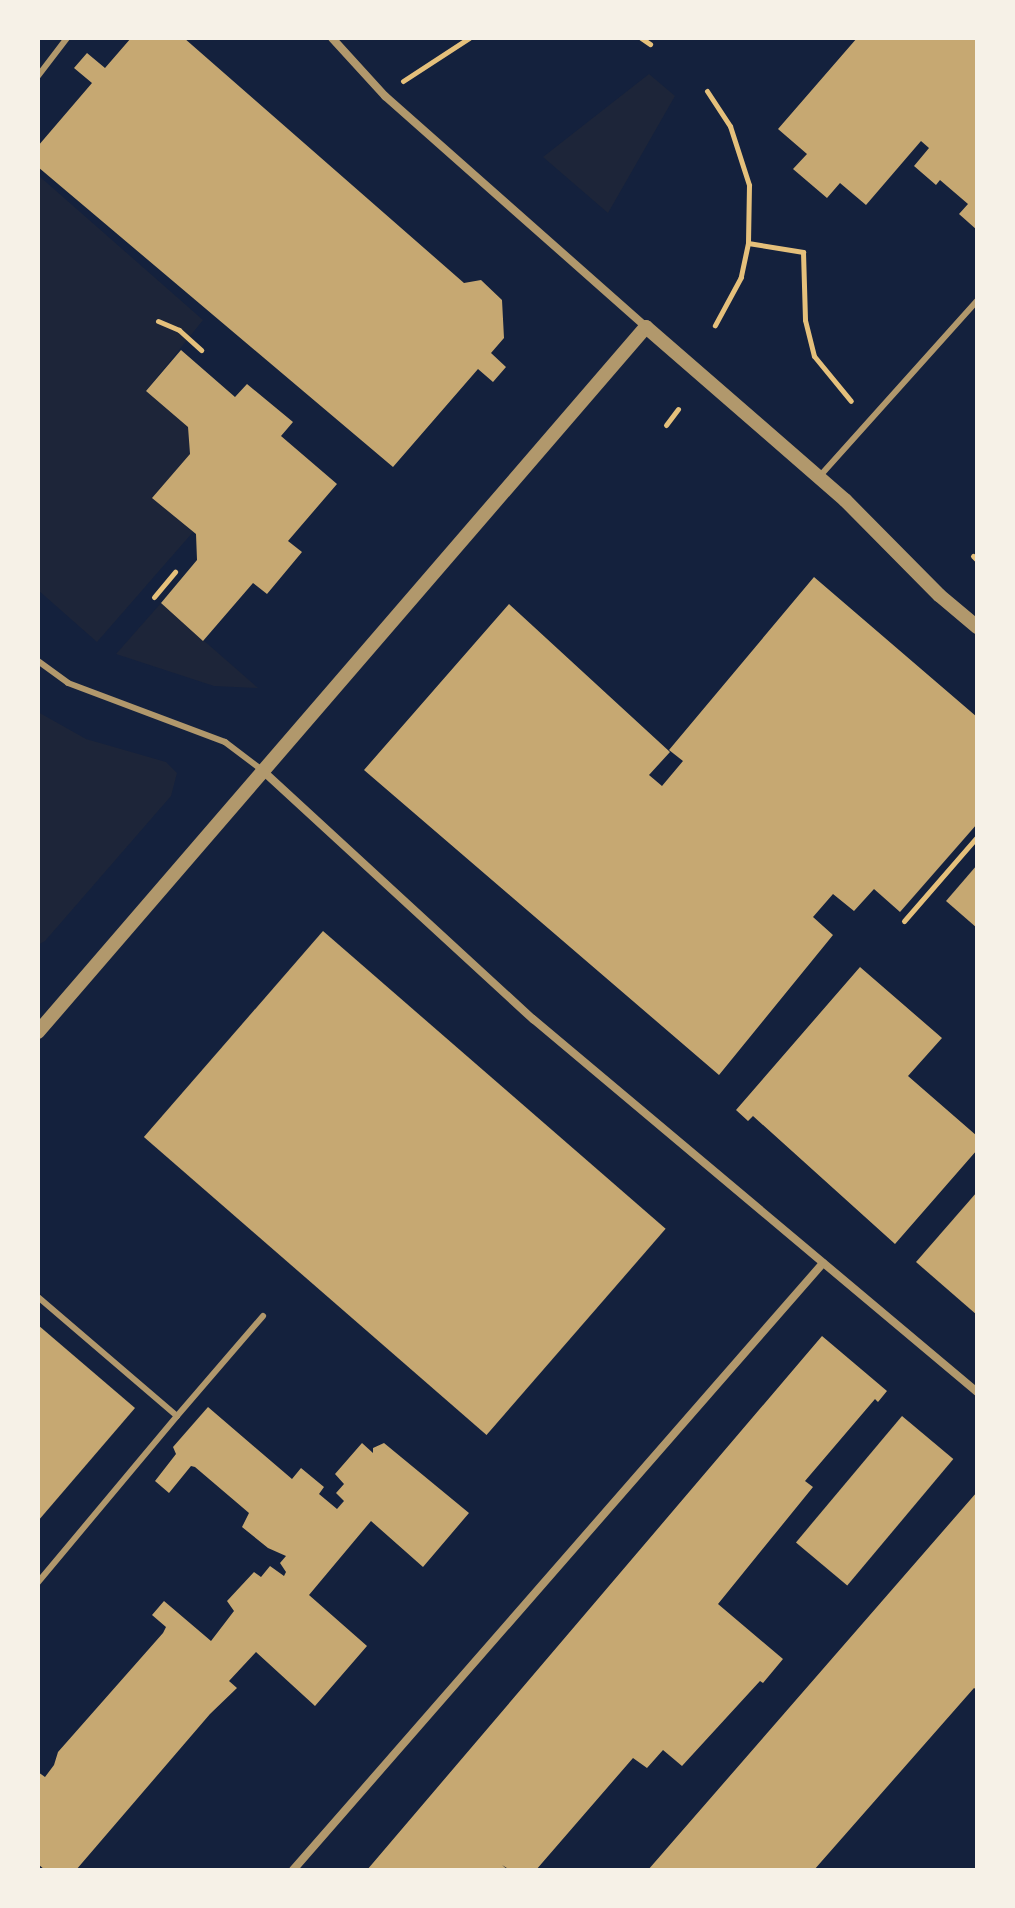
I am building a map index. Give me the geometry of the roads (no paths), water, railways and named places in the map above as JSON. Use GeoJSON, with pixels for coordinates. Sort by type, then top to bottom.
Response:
{"type":"FeatureCollection","features":[{"type":"Feature","properties":{"kind":"street"},"geometry":{"type":"LineString","coordinates":[[332,38],[385,96],[819,477],[977,627]]}},
{"type":"Feature","properties":{"kind":"street"},"geometry":{"type":"LineString","coordinates":[[38,1032],[646,327]]}},
{"type":"Feature","properties":{"kind":"street"},"geometry":{"type":"LineString","coordinates":[[262,770],[533,1019],[977,1392]]}},
{"type":"Feature","properties":{"kind":"street"},"geometry":{"type":"LineString","coordinates":[[293,1870],[823,1263]]}},
{"type":"Feature","properties":{"kind":"lane"},"geometry":{"type":"LineString","coordinates":[[38,76],[67,38]]}},
{"type":"Feature","properties":{"kind":"lane"},"geometry":{"type":"LineString","coordinates":[[819,477],[977,301]]}},
{"type":"Feature","properties":{"kind":"lane"},"geometry":{"type":"LineString","coordinates":[[38,661],[68,683],[225,742],[262,770]]}},
{"type":"Feature","properties":{"kind":"lane"},"geometry":{"type":"LineString","coordinates":[[38,1297],[177,1416]]}},
{"type":"Feature","properties":{"kind":"lane"},"geometry":{"type":"LineString","coordinates":[[38,1582],[263,1316]]}}]}
